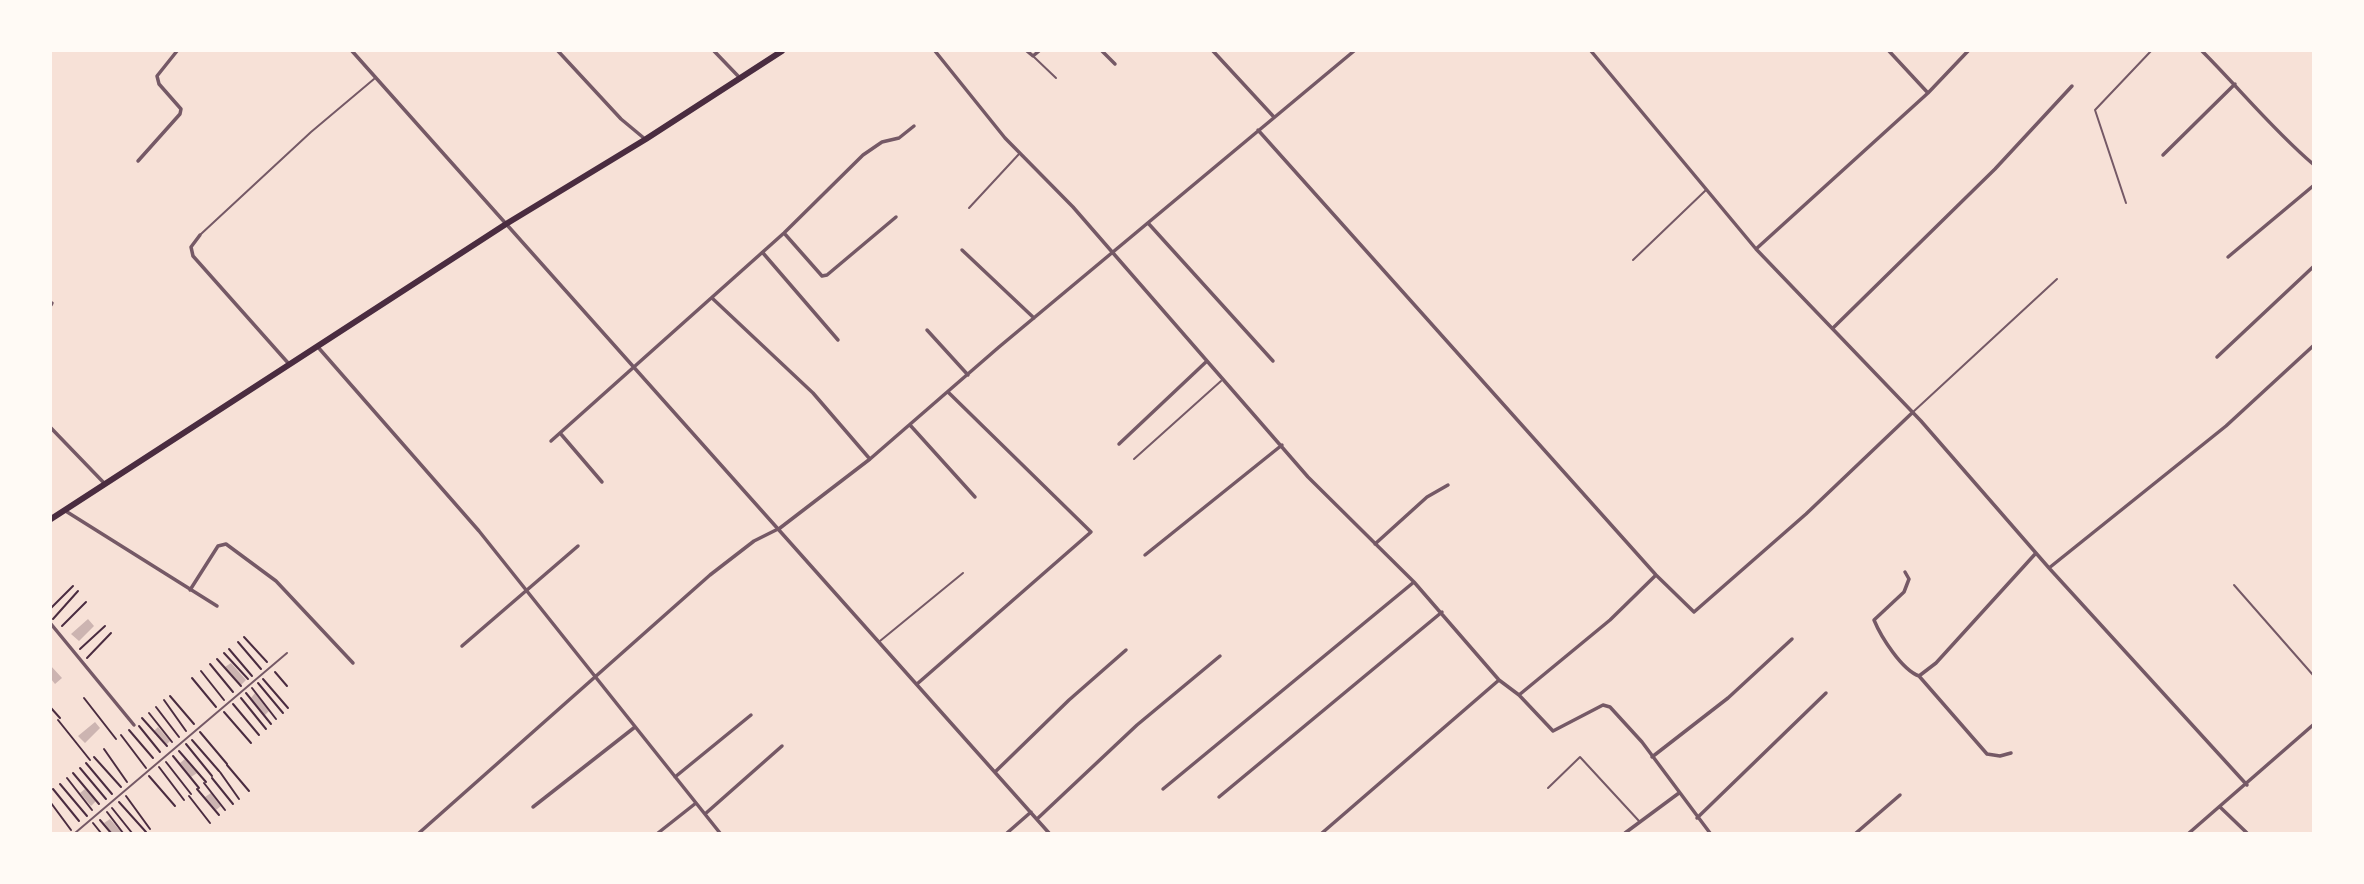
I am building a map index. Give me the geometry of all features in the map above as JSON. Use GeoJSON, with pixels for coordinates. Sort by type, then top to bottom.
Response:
{"type":"FeatureCollection","features":[{"type":"Feature","properties":{"kind":"main road"},"geometry":{"type":"LineString","coordinates":[[51,519],[506,224],[646,139],[782,51]]}},
{"type":"Feature","properties":{"kind":"street"},"geometry":{"type":"LineString","coordinates":[[138,161],[180,114],[181,108],[159,84],[157,76],[177,51]]}},
{"type":"Feature","properties":{"kind":"street"},"geometry":{"type":"LineString","coordinates":[[352,51],[780,528],[1049,833]]}},
{"type":"Feature","properties":{"kind":"street"},"geometry":{"type":"LineString","coordinates":[[558,51],[621,119],[646,139]]}},
{"type":"Feature","properties":{"kind":"street"},"geometry":{"type":"LineString","coordinates":[[714,51],[739,78]]}},
{"type":"Feature","properties":{"kind":"street"},"geometry":{"type":"LineString","coordinates":[[935,51],[1020,153],[1112,253],[1207,361],[1221,381],[1282,445],[1308,477],[1442,612],[1499,680],[1519,695],[1553,731],[1606,705],[1652,757],[1710,833]]}},
{"type":"Feature","properties":{"kind":"street"},"geometry":{"type":"LineString","coordinates":[[1027,51],[1033,56],[1039,51]]}},
{"type":"Feature","properties":{"kind":"street"},"geometry":{"type":"LineString","coordinates":[[1102,51],[1115,64]]}},
{"type":"Feature","properties":{"kind":"street"},"geometry":{"type":"LineString","coordinates":[[1213,51],[1273,117]]}},
{"type":"Feature","properties":{"kind":"street"},"geometry":{"type":"LineString","coordinates":[[419,833],[710,575],[754,541],[780,528],[870,459],[1034,318],[1354,51]]}},
{"type":"Feature","properties":{"kind":"street"},"geometry":{"type":"LineString","coordinates":[[1591,51],[1756,249],[1912,413],[2247,785]]}},
{"type":"Feature","properties":{"kind":"street"},"geometry":{"type":"LineString","coordinates":[[1889,51],[1928,93]]}},
{"type":"Feature","properties":{"kind":"street"},"geometry":{"type":"LineString","coordinates":[[1756,249],[1928,93],[1968,51]]}},
{"type":"Feature","properties":{"kind":"street"},"geometry":{"type":"LineString","coordinates":[[2202,51],[2281,137],[2313,164]]}},
{"type":"Feature","properties":{"kind":"street"},"geometry":{"type":"LineString","coordinates":[[2163,155],[2235,84]]}},
{"type":"Feature","properties":{"kind":"street"},"geometry":{"type":"LineString","coordinates":[[1833,328],[1995,169],[2072,86]]}},
{"type":"Feature","properties":{"kind":"street"},"geometry":{"type":"LineString","coordinates":[[551,441],[784,233],[863,155],[882,142],[899,138],[914,126]]}},
{"type":"Feature","properties":{"kind":"street"},"geometry":{"type":"LineString","coordinates":[[1258,130],[1690,610],[1698,611],[1912,413]]}},
{"type":"Feature","properties":{"kind":"street"},"geometry":{"type":"LineString","coordinates":[[2228,257],[2313,186]]}},
{"type":"Feature","properties":{"kind":"street"},"geometry":{"type":"LineString","coordinates":[[784,233],[822,276],[827,275],[896,217]]}},
{"type":"Feature","properties":{"kind":"street"},"geometry":{"type":"LineString","coordinates":[[1148,223],[1273,361]]}},
{"type":"Feature","properties":{"kind":"street"},"geometry":{"type":"LineString","coordinates":[[200,234],[193,242],[191,252],[289,364]]}},
{"type":"Feature","properties":{"kind":"street"},"geometry":{"type":"LineString","coordinates":[[962,250],[1034,318]]}},
{"type":"Feature","properties":{"kind":"street"},"geometry":{"type":"LineString","coordinates":[[762,253],[838,340]]}},
{"type":"Feature","properties":{"kind":"street"},"geometry":{"type":"LineString","coordinates":[[2217,357],[2313,267]]}},
{"type":"Feature","properties":{"kind":"street"},"geometry":{"type":"LineString","coordinates":[[712,298],[785,365],[870,459]]}},
{"type":"Feature","properties":{"kind":"street"},"geometry":{"type":"LineString","coordinates":[[927,330],[968,375]]}},
{"type":"Feature","properties":{"kind":"street"},"geometry":{"type":"LineString","coordinates":[[317,346],[479,531],[720,833]]}},
{"type":"Feature","properties":{"kind":"street"},"geometry":{"type":"LineString","coordinates":[[2049,568],[2226,426],[2313,346]]}},
{"type":"Feature","properties":{"kind":"street"},"geometry":{"type":"LineString","coordinates":[[1119,444],[1207,361]]}},
{"type":"Feature","properties":{"kind":"street"},"geometry":{"type":"LineString","coordinates":[[917,684],[1091,532],[948,392]]}},
{"type":"Feature","properties":{"kind":"street"},"geometry":{"type":"LineString","coordinates":[[910,425],[975,497]]}},
{"type":"Feature","properties":{"kind":"street"},"geometry":{"type":"LineString","coordinates":[[51,428],[105,484]]}},
{"type":"Feature","properties":{"kind":"street"},"geometry":{"type":"LineString","coordinates":[[559,433],[602,482]]}},
{"type":"Feature","properties":{"kind":"street"},"geometry":{"type":"LineString","coordinates":[[1145,555],[1282,445]]}},
{"type":"Feature","properties":{"kind":"street"},"geometry":{"type":"LineString","coordinates":[[1375,544],[1427,497],[1448,485]]}},
{"type":"Feature","properties":{"kind":"street"},"geometry":{"type":"LineString","coordinates":[[64,510],[217,607]]}},
{"type":"Feature","properties":{"kind":"street"},"geometry":{"type":"LineString","coordinates":[[190,590],[218,547],[226,544],[276,581],[353,663]]}},
{"type":"Feature","properties":{"kind":"street"},"geometry":{"type":"LineString","coordinates":[[462,646],[578,546]]}},
{"type":"Feature","properties":{"kind":"street"},"geometry":{"type":"LineString","coordinates":[[1919,676],[1936,663],[2036,553]]}},
{"type":"Feature","properties":{"kind":"street"},"geometry":{"type":"LineString","coordinates":[[1905,572],[1909,579],[1904,592],[1874,620],[1905,665],[1919,676],[1987,754],[2000,756],[2011,752]]}},
{"type":"Feature","properties":{"kind":"street"},"geometry":{"type":"LineString","coordinates":[[1519,695],[1610,620],[1656,575]]}},
{"type":"Feature","properties":{"kind":"street"},"geometry":{"type":"LineString","coordinates":[[1163,789],[1414,582]]}},
{"type":"Feature","properties":{"kind":"street"},"geometry":{"type":"LineString","coordinates":[[1219,797],[1442,612]]}},
{"type":"Feature","properties":{"kind":"street"},"geometry":{"type":"LineString","coordinates":[[51,622],[135,724]]}},
{"type":"Feature","properties":{"kind":"street"},"geometry":{"type":"LineString","coordinates":[[1652,757],[1728,698],[1791,639]]}},
{"type":"Feature","properties":{"kind":"street"},"geometry":{"type":"LineString","coordinates":[[995,772],[1069,700],[1126,650]]}},
{"type":"Feature","properties":{"kind":"street"},"geometry":{"type":"LineString","coordinates":[[1037,819],[1137,725],[1220,656]]}},
{"type":"Feature","properties":{"kind":"street"},"geometry":{"type":"LineString","coordinates":[[1322,833],[1499,680]]}},
{"type":"Feature","properties":{"kind":"street"},"geometry":{"type":"LineString","coordinates":[[1697,818],[1826,693]]}},
{"type":"Feature","properties":{"kind":"street"},"geometry":{"type":"LineString","coordinates":[[675,777],[751,716]]}},
{"type":"Feature","properties":{"kind":"street"},"geometry":{"type":"LineString","coordinates":[[2189,833],[2247,785],[2313,724]]}},
{"type":"Feature","properties":{"kind":"street"},"geometry":{"type":"LineString","coordinates":[[533,807],[635,727]]}},
{"type":"Feature","properties":{"kind":"street"},"geometry":{"type":"LineString","coordinates":[[705,814],[782,746]]}},
{"type":"Feature","properties":{"kind":"street"},"geometry":{"type":"LineString","coordinates":[[1625,833],[1679,793]]}},
{"type":"Feature","properties":{"kind":"street"},"geometry":{"type":"LineString","coordinates":[[1856,833],[1900,795]]}},
{"type":"Feature","properties":{"kind":"street"},"geometry":{"type":"LineString","coordinates":[[658,833],[696,803]]}},
{"type":"Feature","properties":{"kind":"street"},"geometry":{"type":"LineString","coordinates":[[2220,807],[2247,833]]}},
{"type":"Feature","properties":{"kind":"street"},"geometry":{"type":"LineString","coordinates":[[1007,833],[1031,812]]}},
{"type":"Feature","properties":{"kind":"lane"},"geometry":{"type":"LineString","coordinates":[[2126,203],[2095,110],[2151,51]]}},
{"type":"Feature","properties":{"kind":"lane"},"geometry":{"type":"LineString","coordinates":[[1033,56],[1056,78]]}},
{"type":"Feature","properties":{"kind":"lane"},"geometry":{"type":"LineString","coordinates":[[200,234],[311,132],[375,78]]}},
{"type":"Feature","properties":{"kind":"lane"},"geometry":{"type":"LineString","coordinates":[[969,208],[1020,153]]}},
{"type":"Feature","properties":{"kind":"lane"},"geometry":{"type":"LineString","coordinates":[[1633,260],[1707,189]]}},
{"type":"Feature","properties":{"kind":"lane"},"geometry":{"type":"LineString","coordinates":[[1912,413],[2057,279]]}},
{"type":"Feature","properties":{"kind":"lane"},"geometry":{"type":"LineString","coordinates":[[1134,459],[1221,381]]}},
{"type":"Feature","properties":{"kind":"lane"},"geometry":{"type":"LineString","coordinates":[[879,642],[963,573]]}},
{"type":"Feature","properties":{"kind":"lane"},"geometry":{"type":"LineString","coordinates":[[2234,585],[2313,675]]}},
{"type":"Feature","properties":{"kind":"lane"},"geometry":{"type":"LineString","coordinates":[[74,833],[286,653]]}},
{"type":"Feature","properties":{"kind":"lane"},"geometry":{"type":"LineString","coordinates":[[1548,788],[1580,757],[1640,821]]}},
{"type":"Feature","properties":{"kind":"path"},"geometry":{"type":"LineString","coordinates":[[51,608],[73,586]]}},
{"type":"Feature","properties":{"kind":"path"},"geometry":{"type":"LineString","coordinates":[[51,622],[78,592]]}},
{"type":"Feature","properties":{"kind":"path"},"geometry":{"type":"LineString","coordinates":[[58,630],[86,602]]}},
{"type":"Feature","properties":{"kind":"path"},"geometry":{"type":"LineString","coordinates":[[77,652],[105,626]]}},
{"type":"Feature","properties":{"kind":"path"},"geometry":{"type":"LineString","coordinates":[[85,660],[111,633]]}},
{"type":"Feature","properties":{"kind":"path"},"geometry":{"type":"LineString","coordinates":[[244,637],[287,686]]}},
{"type":"Feature","properties":{"kind":"path"},"geometry":{"type":"LineString","coordinates":[[238,642],[264,672]]}},
{"type":"Feature","properties":{"kind":"path"},"geometry":{"type":"LineString","coordinates":[[229,649],[276,719]]}},
{"type":"Feature","properties":{"kind":"path"},"geometry":{"type":"LineString","coordinates":[[224,653],[283,713]]}},
{"type":"Feature","properties":{"kind":"path"},"geometry":{"type":"LineString","coordinates":[[217,659],[271,724]]}},
{"type":"Feature","properties":{"kind":"path"},"geometry":{"type":"LineString","coordinates":[[209,664],[265,729]]}},
{"type":"Feature","properties":{"kind":"path"},"geometry":{"type":"LineString","coordinates":[[201,671],[227,704]]}},
{"type":"Feature","properties":{"kind":"path"},"geometry":{"type":"LineString","coordinates":[[260,675],[288,708]]}},
{"type":"Feature","properties":{"kind":"path"},"geometry":{"type":"LineString","coordinates":[[192,678],[251,743]]}},
{"type":"Feature","properties":{"kind":"path"},"geometry":{"type":"LineString","coordinates":[[170,696],[248,791]]}},
{"type":"Feature","properties":{"kind":"path"},"geometry":{"type":"LineString","coordinates":[[84,698],[116,739]]}},
{"type":"Feature","properties":{"kind":"path"},"geometry":{"type":"LineString","coordinates":[[164,701],[239,799]]}},
{"type":"Feature","properties":{"kind":"path"},"geometry":{"type":"LineString","coordinates":[[230,701],[259,735]]}},
{"type":"Feature","properties":{"kind":"path"},"geometry":{"type":"LineString","coordinates":[[156,707],[233,804]]}},
{"type":"Feature","properties":{"kind":"path"},"geometry":{"type":"LineString","coordinates":[[51,708],[90,760]]}},
{"type":"Feature","properties":{"kind":"path"},"geometry":{"type":"LineString","coordinates":[[149,713],[225,810]]}},
{"type":"Feature","properties":{"kind":"path"},"geometry":{"type":"LineString","coordinates":[[142,718],[219,815]]}},
{"type":"Feature","properties":{"kind":"path"},"geometry":{"type":"LineString","coordinates":[[135,724],[164,758],[209,823]]}},
{"type":"Feature","properties":{"kind":"path"},"geometry":{"type":"LineString","coordinates":[[128,729],[184,800]]}},
{"type":"Feature","properties":{"kind":"path"},"geometry":{"type":"LineString","coordinates":[[121,735],[175,806]]}},
{"type":"Feature","properties":{"kind":"path"},"geometry":{"type":"LineString","coordinates":[[104,749],[130,786]]}},
{"type":"Feature","properties":{"kind":"path"},"geometry":{"type":"LineString","coordinates":[[94,757],[124,792],[150,829]]}},
{"type":"Feature","properties":{"kind":"path"},"geometry":{"type":"LineString","coordinates":[[86,763],[147,832]]}},
{"type":"Feature","properties":{"kind":"path"},"geometry":{"type":"LineString","coordinates":[[80,768],[132,833]]}},
{"type":"Feature","properties":{"kind":"path"},"geometry":{"type":"LineString","coordinates":[[73,773],[122,833]]}},
{"type":"Feature","properties":{"kind":"path"},"geometry":{"type":"LineString","coordinates":[[67,778],[111,833]]}},
{"type":"Feature","properties":{"kind":"path"},"geometry":{"type":"LineString","coordinates":[[60,784],[101,833]]}},
{"type":"Feature","properties":{"kind":"path"},"geometry":{"type":"LineString","coordinates":[[53,789],[83,827]]}},
{"type":"Feature","properties":{"kind":"path"},"geometry":{"type":"LineString","coordinates":[[51,803],[74,833]]}},
{"type":"Feature","properties":{"kind":"building"},"geometry":{"type":"Polygon","coordinates":[[[88,619],[94,626],[79,641],[71,634],[88,619]]]}},
{"type":"Feature","properties":{"kind":"building"},"geometry":{"type":"Polygon","coordinates":[[[231,663],[246,680],[241,685],[225,667],[231,663]]]}},
{"type":"Feature","properties":{"kind":"building"},"geometry":{"type":"Polygon","coordinates":[[[51,666],[62,678],[55,684],[51,679],[51,666]]]}},
{"type":"Feature","properties":{"kind":"building"},"geometry":{"type":"Polygon","coordinates":[[[255,693],[269,711],[265,715],[251,698],[255,693]]]}},
{"type":"Feature","properties":{"kind":"building"},"geometry":{"type":"Polygon","coordinates":[[[95,722],[100,728],[85,743],[78,736],[95,722]]]}},
{"type":"Feature","properties":{"kind":"building"},"geometry":{"type":"Polygon","coordinates":[[[158,727],[170,741],[166,745],[154,731],[158,727]]]}},
{"type":"Feature","properties":{"kind":"building"},"geometry":{"type":"Polygon","coordinates":[[[185,759],[197,773],[191,777],[180,763],[185,759]]]}},
{"type":"Feature","properties":{"kind":"building"},"geometry":{"type":"Polygon","coordinates":[[[85,789],[96,801],[91,806],[80,793],[85,789]]]}},
{"type":"Feature","properties":{"kind":"building"},"geometry":{"type":"Polygon","coordinates":[[[211,793],[221,806],[216,810],[205,797],[211,793]]]}},
{"type":"Feature","properties":{"kind":"building"},"geometry":{"type":"Polygon","coordinates":[[[110,819],[122,833],[112,833],[104,823],[110,819]]]}}]}
